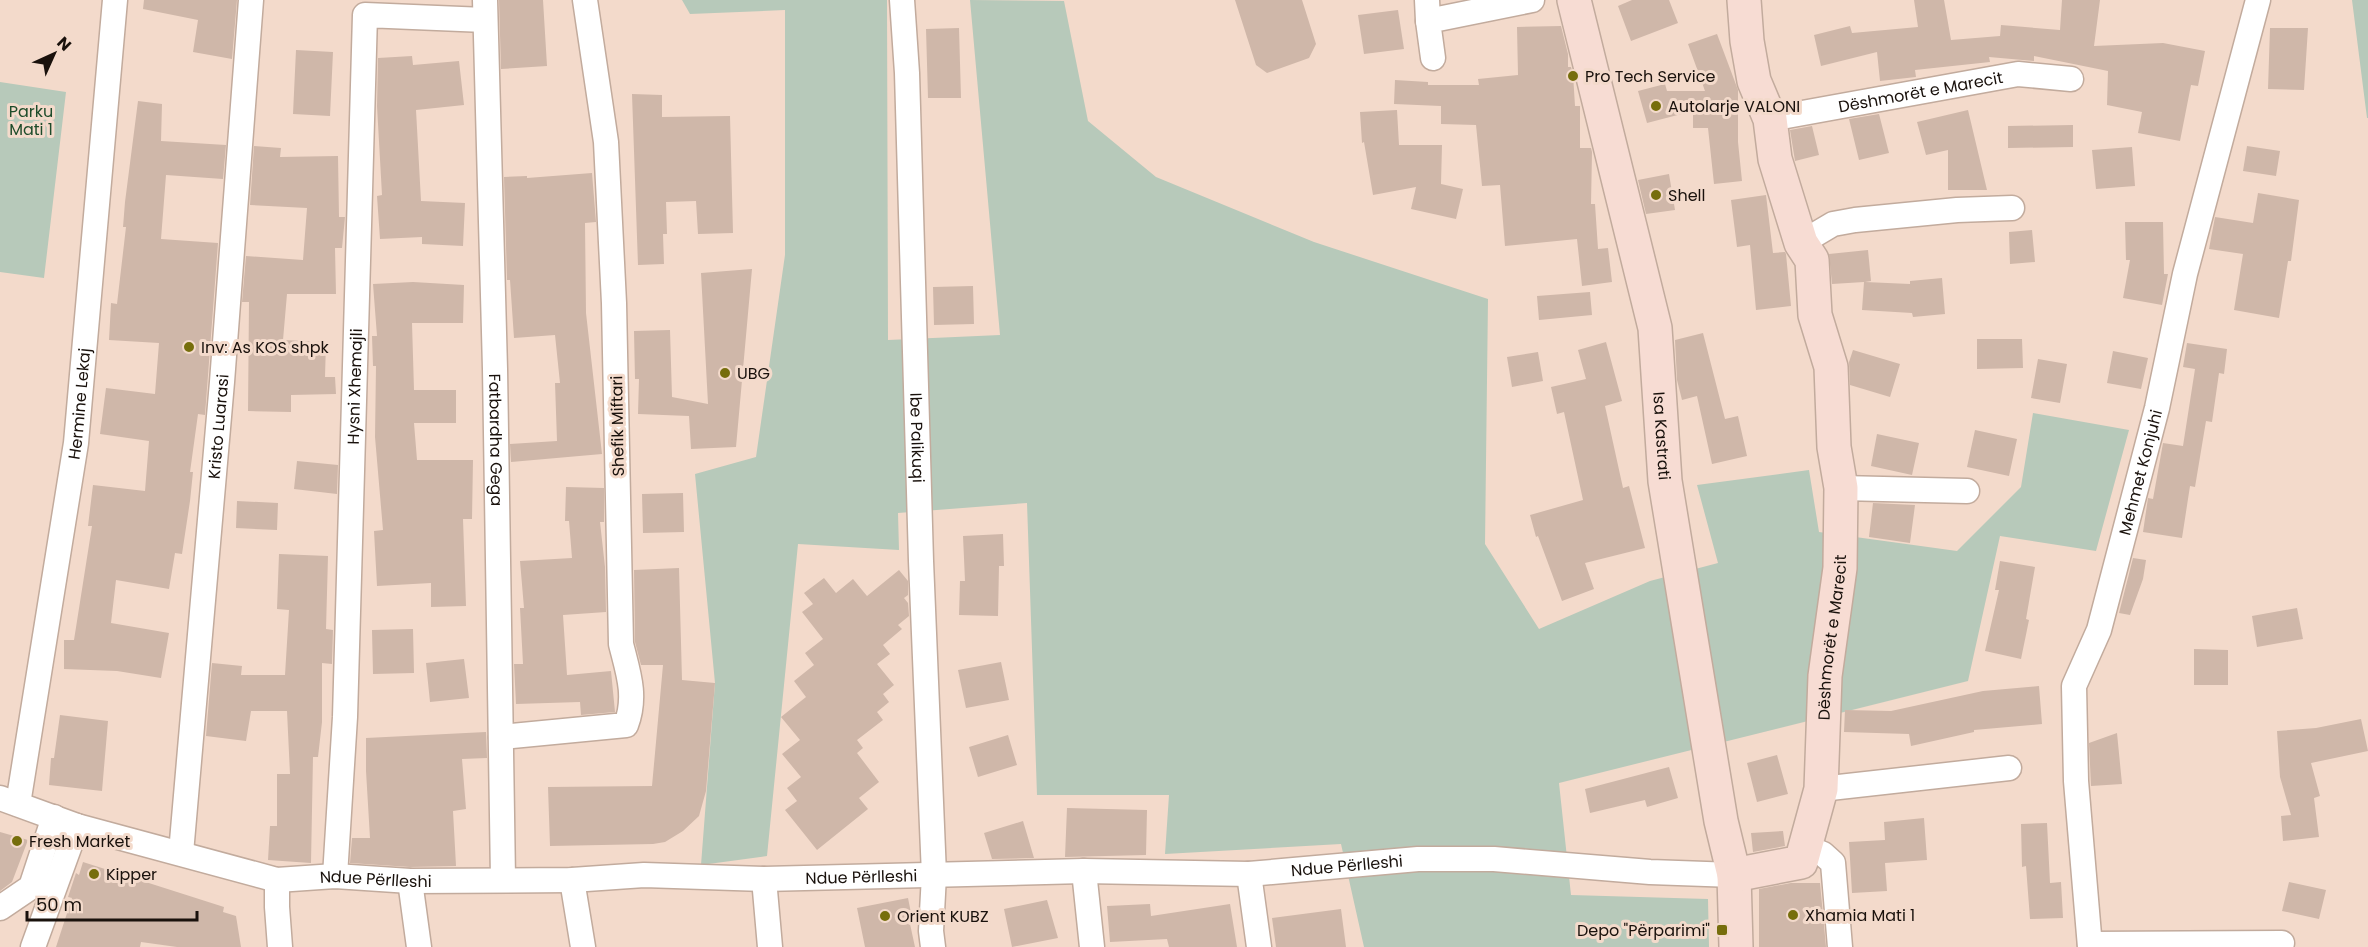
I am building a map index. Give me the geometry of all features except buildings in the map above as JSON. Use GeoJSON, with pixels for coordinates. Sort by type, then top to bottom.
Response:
{"type":"FeatureCollection","features":[{"type":"Feature","properties":{"kind":"street","name":"Hermine Lekaj"},"geometry":{"type":"LineString","coordinates":[[9,801],[76,443],[115,0]]}},
{"type":"Feature","properties":{"kind":"street","name":"Kristo Luarasi"},"geometry":{"type":"LineString","coordinates":[[181,854],[222,382],[251,0]]}},
{"type":"Feature","properties":{"kind":"street","name":"Shefik Miftari"},"geometry":{"type":"LineString","coordinates":[[501,737],[626,725],[632,710],[633,690],[621,644],[614,303],[606,142],[585,0]]}},
{"type":"Feature","properties":{"kind":"street","name":"Ibe Palikuqi"},"geometry":{"type":"LineString","coordinates":[[902,0],[907,73],[921,561],[934,875],[931,931],[933,947]]}},
{"type":"Feature","properties":{"kind":"street"},"geometry":{"type":"LineString","coordinates":[[1433,58],[1428,11],[1532,0]]}},
{"type":"Feature","properties":{"kind":"street","name":"Isa Kastrati"},"geometry":{"type":"LineString","coordinates":[[1574,0],[1655,328],[1665,482],[1721,821],[1734,875],[1736,947]]}},
{"type":"Feature","properties":{"kind":"street","name":"Dëshmorët e Marecit"},"geometry":{"type":"LineString","coordinates":[[1744,0],[1747,41],[1754,81],[1770,119],[1775,159],[1801,243],[1812,260],[1815,315],[1831,366],[1834,447],[1841,488],[1840,568],[1825,676],[1821,789],[1801,862]]}},
{"type":"Feature","properties":{"kind":"street","name":"Mehmet Konjuhi"},"geometry":{"type":"LineString","coordinates":[[2090,946],[2076,781],[2074,686],[2099,630],[2157,408],[2185,274],[2258,0]]}},
{"type":"Feature","properties":{"kind":"street","name":"Fatbardha Gega"},"geometry":{"type":"LineString","coordinates":[[485,10],[495,369],[503,879]]}},
{"type":"Feature","properties":{"kind":"street","name":"Hysni Xhemajli"},"geometry":{"type":"LineString","coordinates":[[335,876],[345,717],[365,15],[485,10]]}},
{"type":"Feature","properties":{"kind":"street","name":"Dëshmorët e Marecit"},"geometry":{"type":"LineString","coordinates":[[1770,119],[2018,74],[2071,79]]}},
{"type":"Feature","properties":{"kind":"street"},"geometry":{"type":"LineString","coordinates":[[1801,243],[1833,224],[1854,220],[1957,210],[2012,208]]}},
{"type":"Feature","properties":{"kind":"street"},"geometry":{"type":"LineString","coordinates":[[1841,488],[1967,490]]}},
{"type":"Feature","properties":{"kind":"street"},"geometry":{"type":"LineString","coordinates":[[1821,789],[2009,768]]}},
{"type":"Feature","properties":{"kind":"street","name":"Ndue Përlleshi"},"geometry":{"type":"LineString","coordinates":[[9,801],[77,826],[277,880],[335,876],[410,881],[572,880],[644,875],[764,879],[1084,871],[1249,874],[1418,859],[1494,859],[1650,872],[1734,875]]}},
{"type":"Feature","properties":{"kind":"street"},"geometry":{"type":"LineString","coordinates":[[0,908],[31,887],[54,817]]}},
{"type":"Feature","properties":{"kind":"street"},"geometry":{"type":"LineString","coordinates":[[33,947],[77,826]]}},
{"type":"Feature","properties":{"kind":"street"},"geometry":{"type":"LineString","coordinates":[[1734,875],[1801,862],[1813,850],[1823,854],[1833,863],[1840,947]]}},
{"type":"Feature","properties":{"kind":"street"},"geometry":{"type":"LineString","coordinates":[[1084,871],[1092,947]]}},
{"type":"Feature","properties":{"kind":"street"},"geometry":{"type":"LineString","coordinates":[[1249,874],[1259,947]]}},
{"type":"Feature","properties":{"kind":"street"},"geometry":{"type":"LineString","coordinates":[[764,879],[770,947]]}},
{"type":"Feature","properties":{"kind":"street"},"geometry":{"type":"LineString","coordinates":[[277,880],[276,907],[280,947]]}},
{"type":"Feature","properties":{"kind":"street"},"geometry":{"type":"LineString","coordinates":[[572,880],[583,947]]}},
{"type":"Feature","properties":{"kind":"street"},"geometry":{"type":"LineString","coordinates":[[410,881],[419,947]]}},
{"type":"Feature","properties":{"kind":"street"},"geometry":{"type":"LineString","coordinates":[[2090,946],[2282,943]]}},
{"type":"Feature","properties":{"kind":"green space"},"geometry":{"type":"Polygon","coordinates":[[[682,0],[887,0],[888,340],[1000,335],[970,0],[1064,1],[1088,121],[1156,177],[1314,242],[1488,299],[1485,544],[1539,629],[1650,581],[1718,563],[1697,485],[1809,470],[1819,532],[1957,551],[2021,487],[2033,413],[2129,430],[2096,551],[2000,536],[1968,681],[1559,783],[1571,895],[1708,899],[1709,947],[1364,947],[1341,844],[1165,854],[1169,795],[1037,795],[1027,503],[898,513],[899,550],[798,544],[767,856],[701,865],[715,683],[695,474],[756,457],[785,255],[785,10],[690,14],[682,0]]]}},
{"type":"Feature","properties":{"kind":"green space"},"geometry":{"type":"Polygon","coordinates":[[[2352,0],[2368,0],[2368,118],[2367,118],[2352,0]]]}},
{"type":"Feature","properties":{"kind":"green space","name":"Parku Mati 1"},"geometry":{"type":"Polygon","coordinates":[[[0,82],[66,92],[44,278],[0,272],[0,82]]]}},
{"type":"Feature","properties":{"kind":"place","name":"Pro Tech Service"},"geometry":{"type":"Point","coordinates":[1573,76]}},
{"type":"Feature","properties":{"kind":"place","name":"Autolarje VALONI"},"geometry":{"type":"Point","coordinates":[1656,106]}},
{"type":"Feature","properties":{"kind":"place","name":"Shell"},"geometry":{"type":"Point","coordinates":[1656,195]}},
{"type":"Feature","properties":{"kind":"place","name":"Inv: As KOS shpk"},"geometry":{"type":"Point","coordinates":[189,347]}},
{"type":"Feature","properties":{"kind":"place","name":"UBG"},"geometry":{"type":"Point","coordinates":[725,373]}},
{"type":"Feature","properties":{"kind":"place","name":"Fresh Market"},"geometry":{"type":"Point","coordinates":[17,841]}},
{"type":"Feature","properties":{"kind":"place","name":"Kipper"},"geometry":{"type":"Point","coordinates":[94,874]}},
{"type":"Feature","properties":{"kind":"place","name":"Xhamia Mati 1"},"geometry":{"type":"Point","coordinates":[1793,915]}},
{"type":"Feature","properties":{"kind":"place","name":"Orient KUBZ"},"geometry":{"type":"Point","coordinates":[885,916]}},
{"type":"Feature","properties":{"kind":"place","name":"Depo \"Përparimi\""},"geometry":{"type":"Point","coordinates":[1722,930]}}]}
